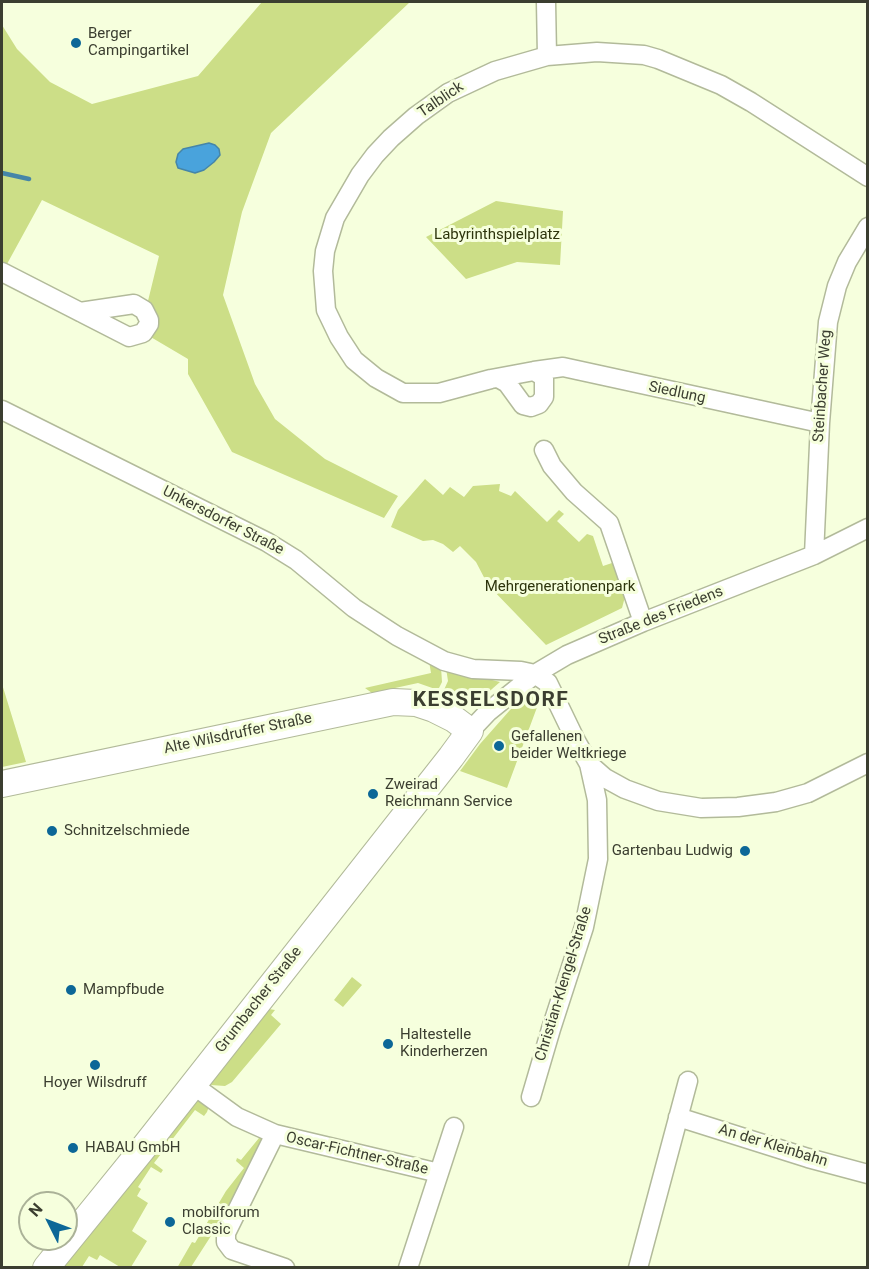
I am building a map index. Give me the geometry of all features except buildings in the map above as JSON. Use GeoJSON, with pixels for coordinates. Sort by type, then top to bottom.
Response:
{"type":"FeatureCollection","features":[{"type":"Feature","properties":{"kind":"street"},"geometry":{"type":"LineString","coordinates":[[546,2],[547,56]]}},
{"type":"Feature","properties":{"kind":"street","name":"Talblick"},"geometry":{"type":"LineString","coordinates":[[534,371],[445,392],[403,393],[376,378],[354,360],[339,337],[326,310],[323,271],[325,251],[332,225],[342,205],[365,168],[391,138],[448,93],[495,71],[547,56],[597,52],[644,55],[720,85],[751,102],[867,177]]}},
{"type":"Feature","properties":{"kind":"street","name":"Steinbacher Weg"},"geometry":{"type":"LineString","coordinates":[[814,555],[820,423],[828,322],[837,286],[847,262],[867,227]]}},
{"type":"Feature","properties":{"kind":"street"},"geometry":{"type":"LineString","coordinates":[[2,272],[80,312]]}},
{"type":"Feature","properties":{"kind":"street","name":"Siedlung"},"geometry":{"type":"LineString","coordinates":[[534,371],[562,367],[820,423]]}},
{"type":"Feature","properties":{"kind":"street"},"geometry":{"type":"LineString","coordinates":[[498,378],[507,383],[520,403],[531,407],[539,404],[544,397],[544,377],[534,371]]}},
{"type":"Feature","properties":{"kind":"street","name":"Unkersdorfer Straße"},"geometry":{"type":"LineString","coordinates":[[2,410],[267,542],[296,560],[354,608],[397,636],[444,661],[473,669],[518,670],[535,674]]}},
{"type":"Feature","properties":{"kind":"street"},"geometry":{"type":"LineString","coordinates":[[544,450],[552,466],[574,492],[609,523],[644,622]]}},
{"type":"Feature","properties":{"kind":"street","name":"Straße des Friedens"},"geometry":{"type":"LineString","coordinates":[[470,731],[488,712],[535,674],[567,655],[814,555],[867,528]]}},
{"type":"Feature","properties":{"kind":"street","name":"Christian-Klengel-Straße"},"geometry":{"type":"LineString","coordinates":[[531,1097],[550,1029],[583,934],[598,859],[597,800],[589,764],[548,683],[535,674]]}},
{"type":"Feature","properties":{"kind":"street","name":"Alte Wilsdruffer Straße"},"geometry":{"type":"LineString","coordinates":[[2,784],[393,702],[416,703],[434,709],[454,719],[470,731]]}},
{"type":"Feature","properties":{"kind":"street","name":"Grumbacher Straße"},"geometry":{"type":"LineString","coordinates":[[46,1268],[193,1085],[470,731]]}},
{"type":"Feature","properties":{"kind":"street","name":"Christian-Klengel-Straße"},"geometry":{"type":"LineString","coordinates":[[589,764],[605,778],[625,789],[658,801],[701,808],[738,807],[776,802],[808,794],[867,763]]}},
{"type":"Feature","properties":{"kind":"street"},"geometry":{"type":"LineString","coordinates":[[638,1268],[688,1082]]}},
{"type":"Feature","properties":{"kind":"street","name":"Oscar-Fichtner-Straße"},"geometry":{"type":"LineString","coordinates":[[193,1085],[237,1117],[275,1134],[440,1173]]}},
{"type":"Feature","properties":{"kind":"street","name":"An der Kleinbahn"},"geometry":{"type":"LineString","coordinates":[[678,1117],[867,1174]]}},
{"type":"Feature","properties":{"kind":"street","name":"Oscar-Fichtner-Straße"},"geometry":{"type":"LineString","coordinates":[[408,1268],[454,1127]]}},
{"type":"Feature","properties":{"kind":"street","name":"Oscar-Fichtner-Straße"},"geometry":{"type":"LineString","coordinates":[[275,1134],[226,1233],[226,1242],[232,1250],[285,1268]]}},
{"type":"Feature","properties":{"kind":"green space"},"geometry":{"type":"Polygon","coordinates":[[[262,2],[410,2],[271,133],[242,212],[223,295],[255,384],[275,419],[325,459],[398,496],[384,518],[232,452],[188,374],[188,359],[149,336],[147,305],[159,256],[42,200],[7,264],[2,262],[2,25],[17,49],[50,82],[92,104],[198,76],[262,2]]]}},
{"type":"Feature","properties":{"kind":"green space","name":"Labyrinthspielplatz"},"geometry":{"type":"Polygon","coordinates":[[[496,201],[563,211],[560,265],[517,262],[466,279],[426,237],[496,201]]]}},
{"type":"Feature","properties":{"kind":"green space","name":"Mehrgenerationenpark"},"geometry":{"type":"Polygon","coordinates":[[[425,479],[443,495],[450,487],[464,497],[473,486],[500,484],[499,491],[511,496],[515,491],[547,522],[559,510],[564,514],[557,521],[579,542],[587,534],[593,536],[603,566],[618,561],[626,593],[622,608],[546,645],[488,585],[476,562],[460,546],[453,552],[443,544],[433,540],[423,541],[391,527],[398,510],[425,479]]]}},
{"type":"Feature","properties":{"kind":"green space"},"geometry":{"type":"Polygon","coordinates":[[[429,661],[441,667],[442,682],[438,690],[418,683],[372,693],[365,688],[431,673],[429,661]]]}},
{"type":"Feature","properties":{"kind":"green space"},"geometry":{"type":"Polygon","coordinates":[[[446,668],[500,682],[484,696],[475,700],[462,699],[443,692],[448,681],[446,668]]]}},
{"type":"Feature","properties":{"kind":"green space"},"geometry":{"type":"Polygon","coordinates":[[[2,684],[26,762],[2,767],[2,684]]]}},
{"type":"Feature","properties":{"kind":"green space"},"geometry":{"type":"Polygon","coordinates":[[[533,695],[543,701],[539,702],[507,788],[460,771],[510,710],[521,700],[533,695]]]}},
{"type":"Feature","properties":{"kind":"green space"},"geometry":{"type":"Polygon","coordinates":[[[352,977],[362,985],[343,1007],[334,1000],[352,977]]]}},
{"type":"Feature","properties":{"kind":"green space"},"geometry":{"type":"Polygon","coordinates":[[[269,1009],[275,1010],[271,1015],[281,1024],[232,1082],[225,1086],[211,1085],[212,1081],[269,1009]]]}},
{"type":"Feature","properties":{"kind":"green space"},"geometry":{"type":"Polygon","coordinates":[[[196,1099],[202,1099],[209,1106],[207,1112],[204,1116],[195,1110],[154,1163],[163,1170],[161,1173],[151,1167],[138,1187],[141,1189],[137,1196],[148,1203],[132,1231],[147,1241],[131,1267],[120,1267],[100,1255],[97,1260],[89,1256],[82,1267],[57,1268],[71,1251],[78,1251],[78,1242],[196,1099]]]}},
{"type":"Feature","properties":{"kind":"green space"},"geometry":{"type":"Polygon","coordinates":[[[258,1131],[264,1136],[263,1141],[218,1225],[191,1267],[177,1268],[226,1191],[244,1168],[236,1161],[237,1158],[241,1160],[259,1138],[258,1131]]]}},
{"type":"Feature","properties":{"kind":"water"},"geometry":{"type":"Polygon","coordinates":[[[209,143],[219,149],[220,155],[214,162],[204,170],[195,173],[178,168],[176,162],[178,154],[183,149],[209,143]]]}},
{"type":"Feature","properties":{"kind":"waterway"},"geometry":{"type":"LineString","coordinates":[[2,173],[29,179]]}},
{"type":"Feature","properties":{"kind":"place","name":"Berger Campingartikel"},"geometry":{"type":"Point","coordinates":[76,43]}},
{"type":"Feature","properties":{"kind":"place","name":"Gefallenen beider Weltkriege"},"geometry":{"type":"Point","coordinates":[499,746]}},
{"type":"Feature","properties":{"kind":"place","name":"Zweirad Reichmann Service"},"geometry":{"type":"Point","coordinates":[373,794]}},
{"type":"Feature","properties":{"kind":"place","name":"Schnitzelschmiede"},"geometry":{"type":"Point","coordinates":[52,831]}},
{"type":"Feature","properties":{"kind":"place","name":"Gartenbau Ludwig"},"geometry":{"type":"Point","coordinates":[745,851]}},
{"type":"Feature","properties":{"kind":"place","name":"Mampfbude"},"geometry":{"type":"Point","coordinates":[71,990]}},
{"type":"Feature","properties":{"kind":"place","name":"Haltestelle Kinderherzen"},"geometry":{"type":"Point","coordinates":[388,1044]}},
{"type":"Feature","properties":{"kind":"place","name":"Hoyer Wilsdruff"},"geometry":{"type":"Point","coordinates":[95,1065]}},
{"type":"Feature","properties":{"kind":"place","name":"HABAU GmbH"},"geometry":{"type":"Point","coordinates":[73,1148]}},
{"type":"Feature","properties":{"kind":"place","name":"mobilforum Classic"},"geometry":{"type":"Point","coordinates":[170,1222]}},
{"type":"Feature","properties":{"kind":"district","name":"KESSELSDORF"},"geometry":{"type":"Point","coordinates":[491,701]}}]}
